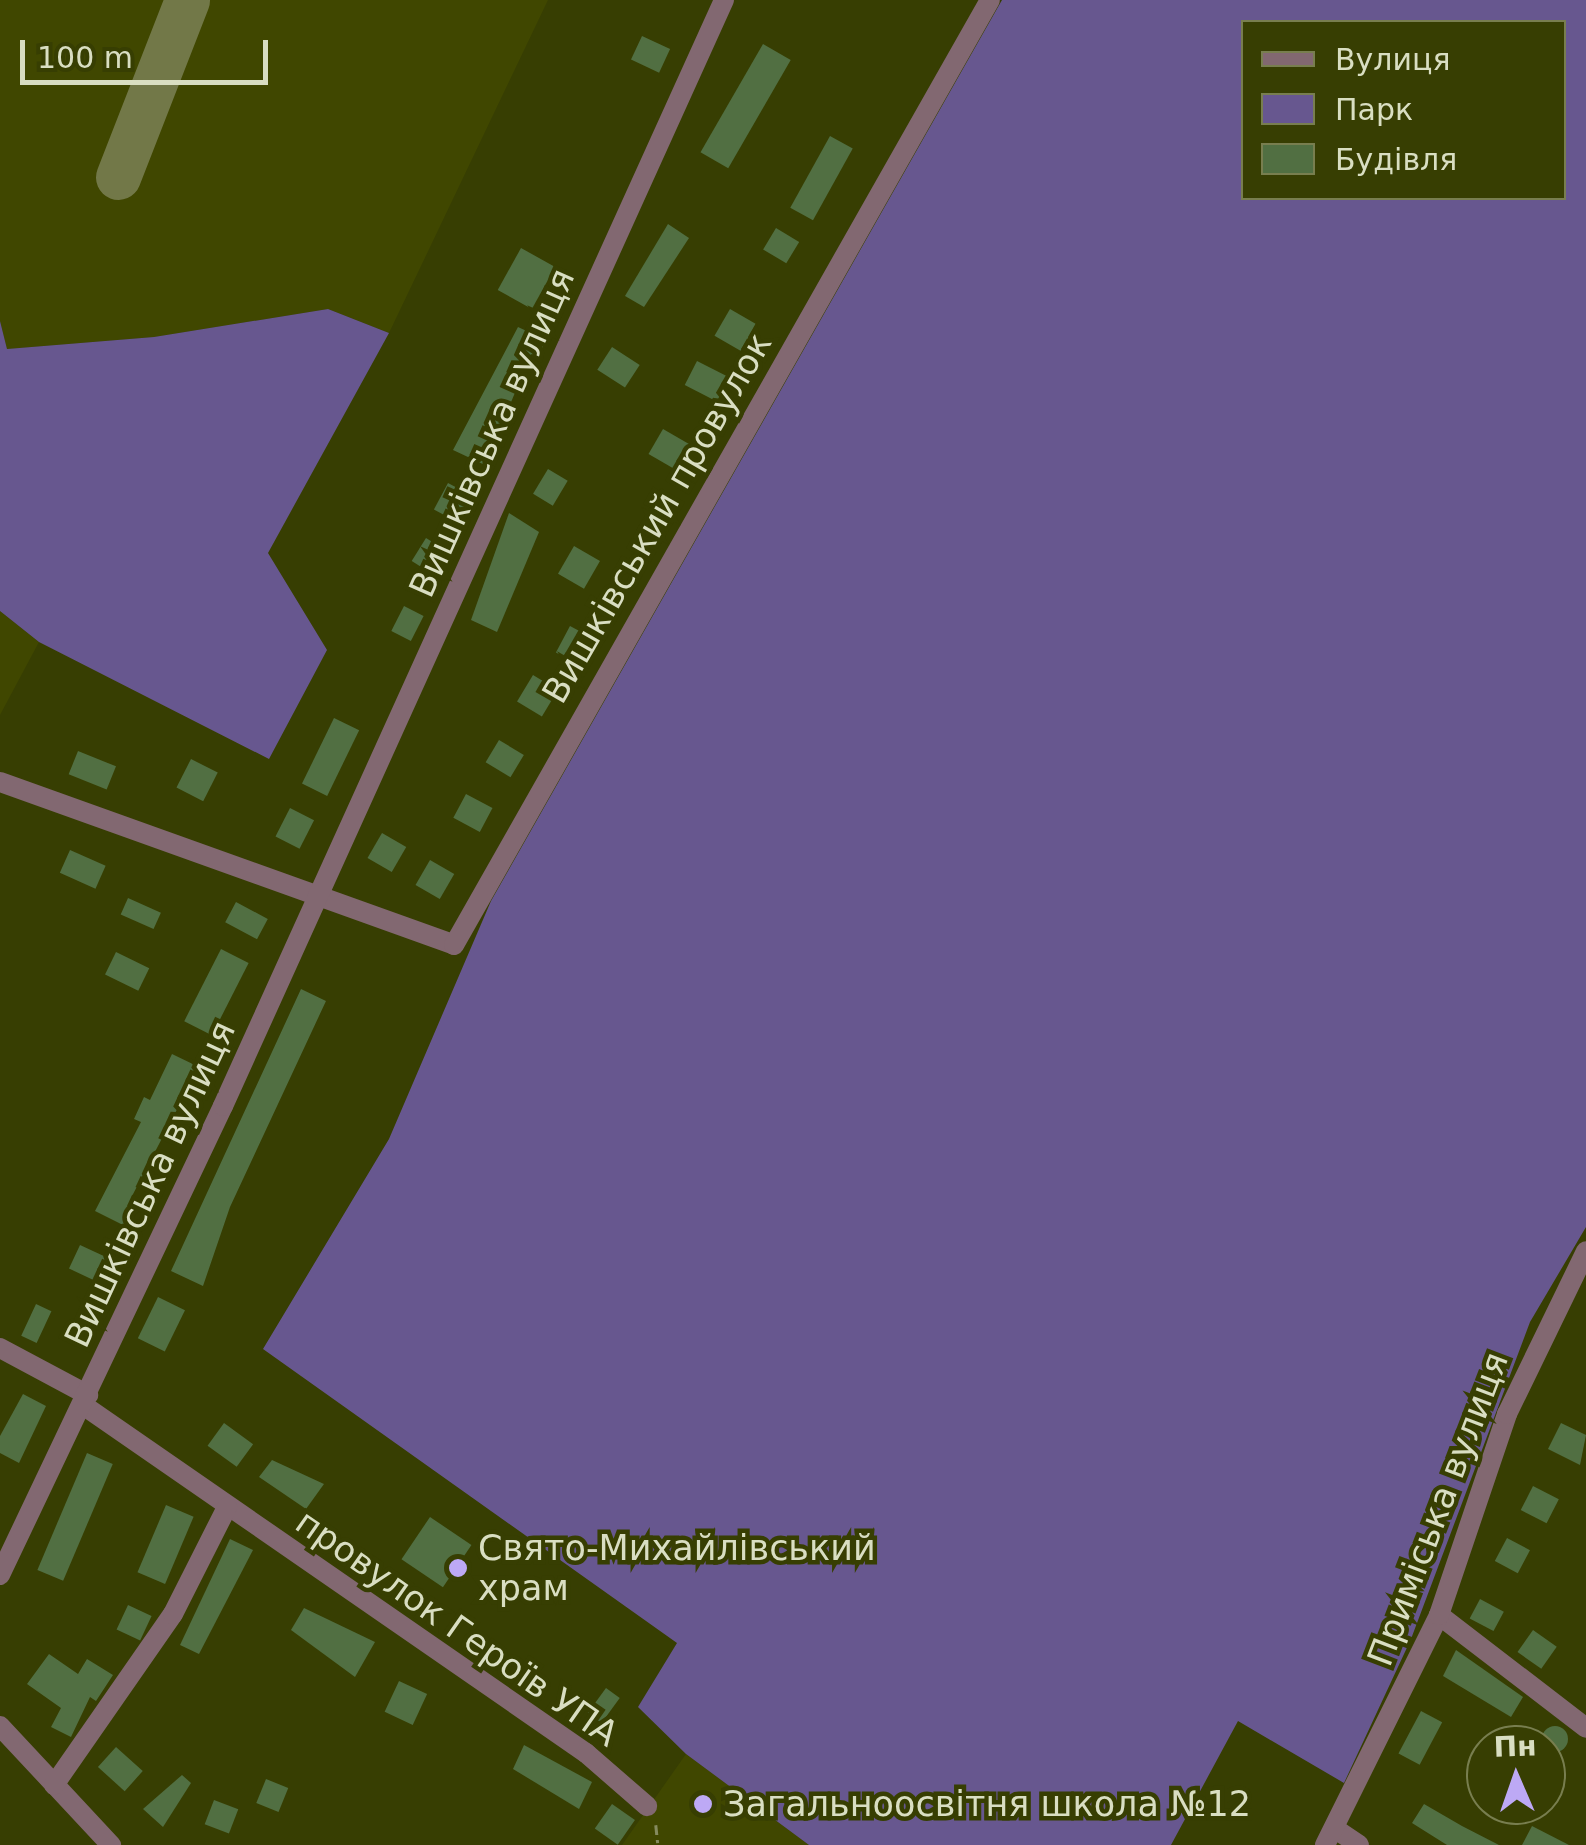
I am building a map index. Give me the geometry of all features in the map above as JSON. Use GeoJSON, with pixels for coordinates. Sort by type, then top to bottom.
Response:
{"type":"FeatureCollection","features":[{"type":"Feature","properties":{"kind":"street","name":"Вишківська вулиця"},"geometry":{"type":"LineString","coordinates":[[0,1575],[320,892],[724,0]]}},
{"type":"Feature","properties":{"kind":"street","name":"Вишківський провулок"},"geometry":{"type":"LineString","coordinates":[[320,892],[454,945],[990,0]]}},
{"type":"Feature","properties":{"kind":"street"},"geometry":{"type":"LineString","coordinates":[[0,782],[320,892]]}},
{"type":"Feature","properties":{"kind":"street","name":"Приміська вулиця"},"geometry":{"type":"LineString","coordinates":[[1330,1836],[1439,1616],[1507,1414],[1586,1251]]}},
{"type":"Feature","properties":{"kind":"street","name":"Вишківська вулиця"},"geometry":{"type":"LineString","coordinates":[[0,1348],[85,1400]]}},
{"type":"Feature","properties":{"kind":"street","name":"провулок Героїв УПА"},"geometry":{"type":"LineString","coordinates":[[85,1400],[227,1507],[586,1753],[646,1806]]}},
{"type":"Feature","properties":{"kind":"street"},"geometry":{"type":"LineString","coordinates":[[54,1784],[172,1614],[227,1507]]}},
{"type":"Feature","properties":{"kind":"street"},"geometry":{"type":"LineString","coordinates":[[1439,1616],[1586,1728]]}},
{"type":"Feature","properties":{"kind":"street"},"geometry":{"type":"LineString","coordinates":[[0,1726],[110,1845]]}},
{"type":"Feature","properties":{"kind":"street"},"geometry":{"type":"LineString","coordinates":[[1330,1836],[1359,1845]]}},
{"type":"Feature","properties":{"kind":"shaded area"},"geometry":{"type":"Polygon","coordinates":[[[0,0],[548,0],[389,333],[328,309],[154,337],[7,349],[0,321],[0,0]]]}},
{"type":"Feature","properties":{"kind":"shaded area"},"geometry":{"type":"Polygon","coordinates":[[[0,611],[39,642],[0,715],[0,611]]]}},
{"type":"Feature","properties":{"kind":"shaded area","name":"Загальноосвітня школа №12"},"geometry":{"type":"Polygon","coordinates":[[[686,1754],[809,1845],[622,1845],[686,1754]]]}},
{"type":"Feature","properties":{"kind":"green space"},"geometry":{"type":"Polygon","coordinates":[[[1002,0],[1586,0],[1586,1227],[1530,1322],[1411,1639],[1344,1783],[1238,1721],[1171,1845],[809,1845],[686,1754],[638,1707],[677,1643],[263,1349],[389,1139],[491,901],[1002,0]]]}},
{"type":"Feature","properties":{"kind":"green space"},"geometry":{"type":"Polygon","coordinates":[[[328,309],[389,333],[268,553],[327,650],[269,759],[39,642],[0,611],[0,321],[7,349],[154,337],[328,309]]]}},
{"type":"Feature","properties":{"kind":"building"},"geometry":{"type":"Polygon","coordinates":[[[642,36],[670,49],[659,73],[631,60],[642,36]]]}},
{"type":"Feature","properties":{"kind":"building"},"geometry":{"type":"Polygon","coordinates":[[[763,44],[791,60],[728,168],[700,152],[763,44]]]}},
{"type":"Feature","properties":{"kind":"building"},"geometry":{"type":"Polygon","coordinates":[[[830,136],[853,149],[813,220],[790,208],[830,136]]]}},
{"type":"Feature","properties":{"kind":"building"},"geometry":{"type":"Polygon","coordinates":[[[668,224],[689,238],[644,307],[625,296],[668,224]]]}},
{"type":"Feature","properties":{"kind":"building"},"geometry":{"type":"Polygon","coordinates":[[[776,228],[799,242],[786,263],[763,249],[776,228]]]}},
{"type":"Feature","properties":{"kind":"building"},"geometry":{"type":"Polygon","coordinates":[[[521,248],[555,267],[532,309],[498,290],[521,248]]]}},
{"type":"Feature","properties":{"kind":"building"},"geometry":{"type":"Polygon","coordinates":[[[730,309],[756,324],[740,351],[714,336],[730,309]]]}},
{"type":"Feature","properties":{"kind":"building"},"geometry":{"type":"Polygon","coordinates":[[[518,327],[546,340],[538,357],[531,354],[485,465],[453,450],[518,327]]]}},
{"type":"Feature","properties":{"kind":"building"},"geometry":{"type":"Polygon","coordinates":[[[612,347],[640,365],[625,388],[597,370],[612,347]]]}},
{"type":"Feature","properties":{"kind":"building"},"geometry":{"type":"Polygon","coordinates":[[[697,361],[729,377],[717,401],[685,385],[697,361]]]}},
{"type":"Feature","properties":{"kind":"building"},"geometry":{"type":"Polygon","coordinates":[[[663,429],[692,446],[678,471],[648,454],[663,429]]]}},
{"type":"Feature","properties":{"kind":"building"},"geometry":{"type":"Polygon","coordinates":[[[548,469],[568,481],[553,506],[533,494],[548,469]]]}},
{"type":"Feature","properties":{"kind":"building"},"geometry":{"type":"Polygon","coordinates":[[[448,483],[472,496],[458,522],[434,509],[448,483]]]}},
{"type":"Feature","properties":{"kind":"building"},"geometry":{"type":"Polygon","coordinates":[[[509,513],[539,532],[497,632],[471,620],[509,513]]]}},
{"type":"Feature","properties":{"kind":"building"},"geometry":{"type":"Polygon","coordinates":[[[426,538],[447,551],[433,574],[412,561],[426,538]]]}},
{"type":"Feature","properties":{"kind":"building"},"geometry":{"type":"Polygon","coordinates":[[[574,546],[600,561],[584,589],[558,574],[574,546]]]}},
{"type":"Feature","properties":{"kind":"building"},"geometry":{"type":"Polygon","coordinates":[[[404,606],[424,616],[411,641],[391,631],[404,606]]]}},
{"type":"Feature","properties":{"kind":"building"},"geometry":{"type":"Polygon","coordinates":[[[570,626],[593,638],[579,665],[556,652],[570,626]]]}},
{"type":"Feature","properties":{"kind":"building"},"geometry":{"type":"Polygon","coordinates":[[[533,675],[558,690],[542,717],[517,702],[533,675]]]}},
{"type":"Feature","properties":{"kind":"building"},"geometry":{"type":"Polygon","coordinates":[[[334,718],[359,730],[327,796],[302,784],[334,718]]]}},
{"type":"Feature","properties":{"kind":"building"},"geometry":{"type":"Polygon","coordinates":[[[499,740],[524,755],[510,777],[486,762],[499,740]]]}},
{"type":"Feature","properties":{"kind":"building"},"geometry":{"type":"Polygon","coordinates":[[[78,751],[116,766],[107,790],[69,774],[78,751]]]}},
{"type":"Feature","properties":{"kind":"building"},"geometry":{"type":"Polygon","coordinates":[[[191,759],[218,773],[203,801],[176,788],[191,759]]]}},
{"type":"Feature","properties":{"kind":"building"},"geometry":{"type":"Polygon","coordinates":[[[466,794],[492,808],[480,832],[453,818],[466,794]]]}},
{"type":"Feature","properties":{"kind":"building"},"geometry":{"type":"Polygon","coordinates":[[[290,808],[314,820],[300,849],[275,837],[290,808]]]}},
{"type":"Feature","properties":{"kind":"building"},"geometry":{"type":"Polygon","coordinates":[[[382,833],[406,847],[392,872],[368,858],[382,833]]]}},
{"type":"Feature","properties":{"kind":"building"},"geometry":{"type":"Polygon","coordinates":[[[70,850],[106,866],[95,889],[60,873],[70,850]]]}},
{"type":"Feature","properties":{"kind":"building"},"geometry":{"type":"Polygon","coordinates":[[[430,860],[454,874],[440,899],[416,885],[430,860]]]}},
{"type":"Feature","properties":{"kind":"building"},"geometry":{"type":"Polygon","coordinates":[[[128,898],[161,913],[154,929],[121,914],[128,898]]]}},
{"type":"Feature","properties":{"kind":"building"},"geometry":{"type":"Polygon","coordinates":[[[236,902],[268,919],[257,939],[225,922],[236,902]]]}},
{"type":"Feature","properties":{"kind":"building"},"geometry":{"type":"Polygon","coordinates":[[[221,949],[249,963],[212,1035],[184,1021],[221,949]]]}},
{"type":"Feature","properties":{"kind":"building"},"geometry":{"type":"Polygon","coordinates":[[[116,952],[149,968],[138,991],[105,974],[116,952]]]}},
{"type":"Feature","properties":{"kind":"building"},"geometry":{"type":"Polygon","coordinates":[[[301,989],[326,1001],[230,1207],[203,1286],[171,1271],[301,989]]]}},
{"type":"Feature","properties":{"kind":"building"},"geometry":{"type":"Polygon","coordinates":[[[172,1054],[199,1067],[131,1198],[139,1203],[127,1227],[95,1211],[141,1122],[134,1119],[144,1097],[150,1100],[172,1054]]]}},
{"type":"Feature","properties":{"kind":"building"},"geometry":{"type":"Polygon","coordinates":[[[80,1245],[108,1258],[97,1282],[69,1269],[80,1245]]]}},
{"type":"Feature","properties":{"kind":"building"},"geometry":{"type":"Polygon","coordinates":[[[158,1297],[185,1310],[165,1351],[138,1338],[158,1297]]]}},
{"type":"Feature","properties":{"kind":"building"},"geometry":{"type":"Polygon","coordinates":[[[36,1304],[51,1311],[37,1343],[21,1336],[36,1304]]]}},
{"type":"Feature","properties":{"kind":"building"},"geometry":{"type":"Polygon","coordinates":[[[23,1394],[46,1406],[19,1463],[0,1453],[0,1436],[23,1394]]]}},
{"type":"Feature","properties":{"kind":"building"},"geometry":{"type":"Polygon","coordinates":[[[224,1423],[253,1444],[237,1467],[208,1446],[224,1423]]]}},
{"type":"Feature","properties":{"kind":"building"},"geometry":{"type":"Polygon","coordinates":[[[1561,1423],[1586,1435],[1580,1465],[1548,1449],[1561,1423]]]}},
{"type":"Feature","properties":{"kind":"building"},"geometry":{"type":"Polygon","coordinates":[[[87,1453],[113,1464],[63,1581],[37,1570],[87,1453]]]}},
{"type":"Feature","properties":{"kind":"building"},"geometry":{"type":"Polygon","coordinates":[[[272,1460],[324,1484],[306,1509],[259,1477],[272,1460]]]}},
{"type":"Feature","properties":{"kind":"building"},"geometry":{"type":"Polygon","coordinates":[[[1533,1486],[1559,1499],[1547,1523],[1521,1510],[1533,1486]]]}},
{"type":"Feature","properties":{"kind":"building"},"geometry":{"type":"Polygon","coordinates":[[[166,1505],[194,1517],[165,1584],[137,1572],[166,1505]]]}},
{"type":"Feature","properties":{"kind":"building"},"geometry":{"type":"Polygon","coordinates":[[[430,1517],[471,1545],[443,1587],[401,1559],[430,1517]]]}},
{"type":"Feature","properties":{"kind":"building"},"geometry":{"type":"Polygon","coordinates":[[[1507,1538],[1530,1550],[1518,1573],[1495,1561],[1507,1538]]]}},
{"type":"Feature","properties":{"kind":"building"},"geometry":{"type":"Polygon","coordinates":[[[230,1539],[253,1550],[199,1654],[180,1645],[230,1539]]]}},
{"type":"Feature","properties":{"kind":"building"},"geometry":{"type":"Polygon","coordinates":[[[1480,1599],[1504,1612],[1494,1631],[1470,1618],[1480,1599]]]}},
{"type":"Feature","properties":{"kind":"building"},"geometry":{"type":"Polygon","coordinates":[[[128,1605],[152,1616],[140,1640],[117,1629],[128,1605]]]}},
{"type":"Feature","properties":{"kind":"building"},"geometry":{"type":"Polygon","coordinates":[[[304,1608],[375,1642],[355,1677],[291,1630],[304,1608]]]}},
{"type":"Feature","properties":{"kind":"building"},"geometry":{"type":"Polygon","coordinates":[[[1533,1630],[1557,1647],[1541,1669],[1518,1652],[1533,1630]]]}},
{"type":"Feature","properties":{"kind":"building"},"geometry":{"type":"Polygon","coordinates":[[[1456,1650],[1523,1697],[1511,1717],[1443,1676],[1456,1650]]]}},
{"type":"Feature","properties":{"kind":"building"},"geometry":{"type":"Polygon","coordinates":[[[49,1654],[78,1674],[87,1659],[113,1675],[96,1701],[90,1697],[71,1737],[51,1727],[61,1708],[27,1684],[49,1654]]]}},
{"type":"Feature","properties":{"kind":"building"},"geometry":{"type":"Polygon","coordinates":[[[399,1681],[427,1694],[413,1725],[385,1712],[399,1681]]]}},
{"type":"Feature","properties":{"kind":"building"},"geometry":{"type":"Polygon","coordinates":[[[606,1688],[620,1698],[602,1723],[588,1713],[606,1688]]]}},
{"type":"Feature","properties":{"kind":"building"},"geometry":{"type":"Polygon","coordinates":[[[1421,1711],[1442,1722],[1420,1765],[1398,1753],[1421,1711]]]}},
{"type":"Feature","properties":{"kind":"building"},"geometry":{"type":"Polygon","coordinates":[[[524,1745],[592,1782],[579,1809],[513,1769],[524,1745]]]}},
{"type":"Feature","properties":{"kind":"building"},"geometry":{"type":"Polygon","coordinates":[[[116,1747],[143,1771],[125,1791],[98,1767],[116,1747]]]}},
{"type":"Feature","properties":{"kind":"building"},"geometry":{"type":"Polygon","coordinates":[[[182,1775],[191,1783],[163,1827],[143,1809],[182,1775]]]}},
{"type":"Feature","properties":{"kind":"building"},"geometry":{"type":"Polygon","coordinates":[[[266,1779],[288,1788],[279,1812],[256,1803],[266,1779]]]}},
{"type":"Feature","properties":{"kind":"building"},"geometry":{"type":"Polygon","coordinates":[[[214,1800],[238,1809],[229,1834],[205,1824],[214,1800]]]}},
{"type":"Feature","properties":{"kind":"building"},"geometry":{"type":"Polygon","coordinates":[[[612,1804],[635,1820],[618,1845],[595,1829],[612,1804]]]}},
{"type":"Feature","properties":{"kind":"building"},"geometry":{"type":"Polygon","coordinates":[[[1424,1804],[1499,1845],[1447,1845],[1412,1823],[1424,1804]]]}},
{"type":"Feature","properties":{"kind":"building"},"geometry":{"type":"Polygon","coordinates":[[[1532,1826],[1569,1845],[1522,1845],[1532,1826]]]}},
{"type":"Feature","properties":{"kind":"taxiway"},"geometry":{"type":"LineString","coordinates":[[118,177],[187,0]]}},
{"type":"Feature","properties":{"kind":"place","name":"Свято-Михайлівський храм"},"geometry":{"type":"Point","coordinates":[458,1568]}},
{"type":"Feature","properties":{"kind":"place","name":"Загальноосвітня школа №12"},"geometry":{"type":"Point","coordinates":[703,1804]}}]}
